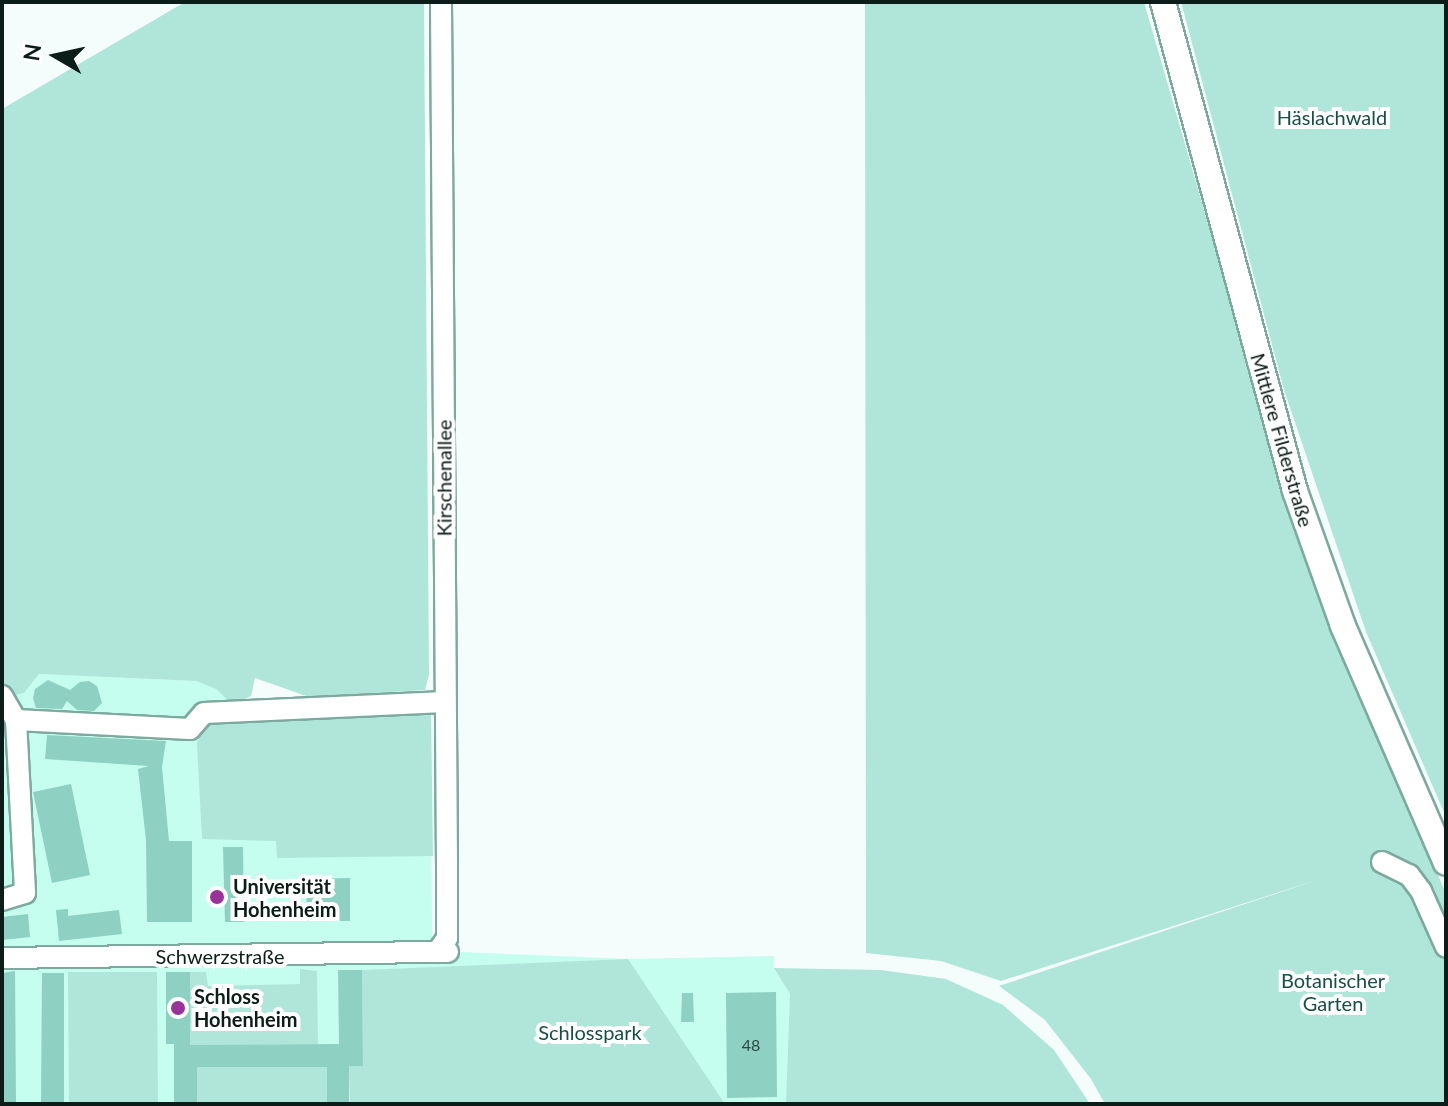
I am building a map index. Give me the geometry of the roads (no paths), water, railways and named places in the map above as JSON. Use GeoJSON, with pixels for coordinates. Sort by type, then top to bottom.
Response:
{"type":"FeatureCollection","features":[{"type":"Feature","properties":{"kind":"main road","name":"Mittlere Filderstraße"},"geometry":{"type":"LineString","coordinates":[[1163,2],[1295,491],[1343,626],[1446,863]]}},
{"type":"Feature","properties":{"kind":"street","name":"Kirschenallee"},"geometry":{"type":"LineString","coordinates":[[441,2],[447,938],[443,952]]}},
{"type":"Feature","properties":{"kind":"street"},"geometry":{"type":"LineString","coordinates":[[2,696],[16,720],[25,893],[2,900]]}},
{"type":"Feature","properties":{"kind":"street"},"geometry":{"type":"LineString","coordinates":[[16,720],[190,729],[204,713],[445,702]]}},
{"type":"Feature","properties":{"kind":"street"},"geometry":{"type":"LineString","coordinates":[[1382,862],[1409,875],[1421,891],[1446,947]]}},
{"type":"Feature","properties":{"kind":"street","name":"Schwerzstraße"},"geometry":{"type":"LineString","coordinates":[[2,958],[425,955],[443,952]]}},
{"type":"Feature","properties":{"kind":"place","name":"Universität Hohenheim"},"geometry":{"type":"Point","coordinates":[217,897]}},
{"type":"Feature","properties":{"kind":"place","name":"Schloss Hohenheim"},"geometry":{"type":"Point","coordinates":[178,1008]}},
{"type":"Feature","properties":{"kind":"park label","name":"Häslachwald"},"geometry":{"type":"Point","coordinates":[1332,117]}},
{"type":"Feature","properties":{"kind":"park label","name":"Botanischer Garten"},"geometry":{"type":"Point","coordinates":[1333,992]}},
{"type":"Feature","properties":{"kind":"park label","name":"Schlosspark"},"geometry":{"type":"Point","coordinates":[590,1032]}}]}
